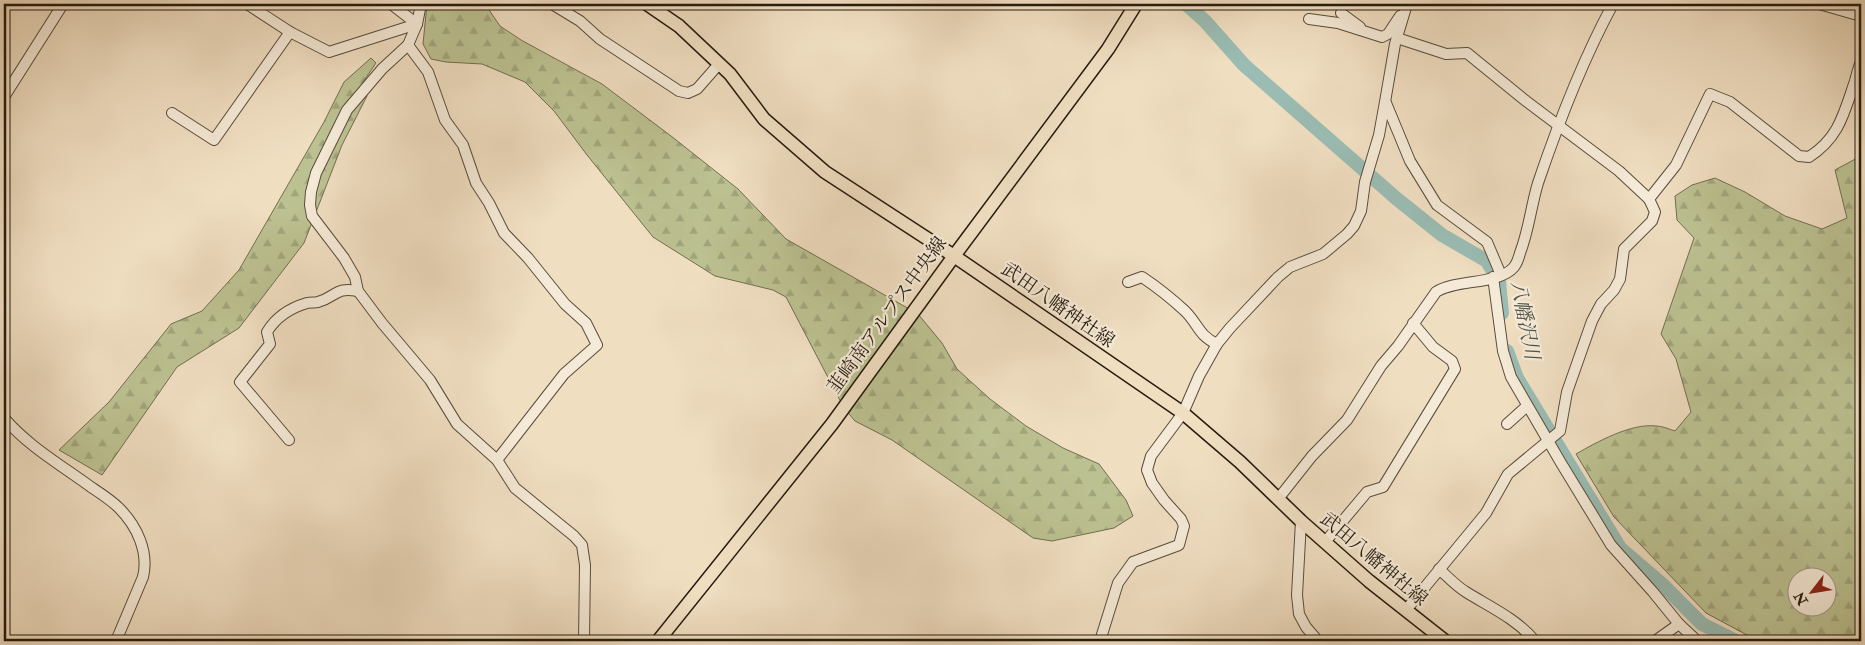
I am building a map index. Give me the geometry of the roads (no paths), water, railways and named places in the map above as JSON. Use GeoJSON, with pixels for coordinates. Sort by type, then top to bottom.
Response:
{"type":"FeatureCollection","features":[{"type":"Feature","properties":{"kind":"main road","name":"武田八幡神社線"},"geometry":{"type":"LineString","coordinates":[[648,4],[679,26],[730,74],[764,119],[825,172],[954,256],[1183,413],[1240,462],[1301,521],[1369,581],[1445,641]]}},
{"type":"Feature","properties":{"kind":"main road","name":"韮崎南アルプス中央線"},"geometry":{"type":"LineString","coordinates":[[658,641],[832,424],[1096,64],[1135,6]]}},
{"type":"Feature","properties":{"kind":"street"},"geometry":{"type":"LineString","coordinates":[[4,97],[63,4]]}},
{"type":"Feature","properties":{"kind":"street"},"geometry":{"type":"LineString","coordinates":[[247,4],[290,32],[329,52],[417,24]]}},
{"type":"Feature","properties":{"kind":"street"},"geometry":{"type":"LineString","coordinates":[[391,4],[417,24]]}},
{"type":"Feature","properties":{"kind":"street"},"geometry":{"type":"LineString","coordinates":[[421,4],[417,24],[408,45],[382,69],[347,110],[316,173],[311,192],[310,205],[312,216],[344,258],[354,277],[358,291],[430,380],[457,424],[497,460],[514,488],[574,536],[582,545],[585,565],[584,641]]}},
{"type":"Feature","properties":{"kind":"street"},"geometry":{"type":"LineString","coordinates":[[552,4],[580,21],[600,39],[680,91],[688,93],[697,89],[719,64]]}},
{"type":"Feature","properties":{"kind":"street"},"geometry":{"type":"LineString","coordinates":[[1278,499],[1312,456],[1347,420],[1381,366],[1398,346],[1436,292],[1445,286],[1497,276],[1516,266],[1528,231],[1538,186],[1558,123],[1592,42],[1613,4]]}},
{"type":"Feature","properties":{"kind":"street"},"geometry":{"type":"LineString","coordinates":[[1819,4],[1861,16]]}},
{"type":"Feature","properties":{"kind":"street"},"geometry":{"type":"LineString","coordinates":[[1310,19],[1338,23],[1382,37],[1388,34],[1405,8]]}},
{"type":"Feature","properties":{"kind":"street"},"geometry":{"type":"LineString","coordinates":[[1100,641],[1118,582],[1133,562],[1179,545],[1184,526],[1182,519],[1152,483],[1147,470],[1151,456],[1183,413],[1199,376],[1217,344],[1230,328],[1290,267],[1323,254],[1354,226],[1361,211],[1365,182],[1378,138],[1397,38],[1405,8]]}},
{"type":"Feature","properties":{"kind":"street"},"geometry":{"type":"LineString","coordinates":[[1341,13],[1370,34]]}},
{"type":"Feature","properties":{"kind":"street"},"geometry":{"type":"LineString","coordinates":[[172,114],[214,140],[290,32]]}},
{"type":"Feature","properties":{"kind":"street"},"geometry":{"type":"LineString","coordinates":[[1397,38],[1446,54],[1467,53],[1526,101],[1558,123],[1619,171],[1649,199],[1655,212],[1652,221],[1624,249],[1620,279],[1614,290],[1601,304],[1592,321],[1566,392],[1560,431],[1508,474],[1486,514],[1406,610]]}},
{"type":"Feature","properties":{"kind":"street"},"geometry":{"type":"LineString","coordinates":[[408,45],[428,72],[445,120],[463,145],[476,183],[489,202],[504,234],[528,258],[566,304],[586,322],[598,344],[564,374],[497,460]]}},
{"type":"Feature","properties":{"kind":"street"},"geometry":{"type":"LineString","coordinates":[[1649,199],[1676,165],[1710,94],[1730,102],[1799,156],[1809,157],[1823,148],[1832,138],[1840,122],[1861,62]]}},
{"type":"Feature","properties":{"kind":"street"},"geometry":{"type":"LineString","coordinates":[[1385,102],[1410,160],[1437,205],[1487,242],[1497,276],[1503,351],[1511,377],[1527,406],[1551,438],[1612,545],[1679,624],[1694,638]]}},
{"type":"Feature","properties":{"kind":"street"},"geometry":{"type":"LineString","coordinates":[[1128,282],[1142,277],[1150,282],[1185,311],[1205,338],[1217,344]]}},
{"type":"Feature","properties":{"kind":"street"},"geometry":{"type":"LineString","coordinates":[[288,440],[240,382],[270,344],[267,332],[271,325],[288,310],[308,303],[318,302],[344,289],[358,291]]}},
{"type":"Feature","properties":{"kind":"street"},"geometry":{"type":"LineString","coordinates":[[1325,542],[1367,492],[1383,487],[1455,369],[1452,361],[1434,347],[1413,323]]}},
{"type":"Feature","properties":{"kind":"street"},"geometry":{"type":"LineString","coordinates":[[1506,424],[1527,406]]}},
{"type":"Feature","properties":{"kind":"street"},"geometry":{"type":"LineString","coordinates":[[4,418],[31,443],[119,508],[138,536],[142,545],[145,568],[116,641]]}},
{"type":"Feature","properties":{"kind":"street"},"geometry":{"type":"LineString","coordinates":[[1301,521],[1297,596],[1299,614],[1306,627],[1318,641]]}},
{"type":"Feature","properties":{"kind":"street"},"geometry":{"type":"LineString","coordinates":[[1439,569],[1464,591],[1500,612],[1535,641]]}},
{"type":"Feature","properties":{"kind":"street"},"geometry":{"type":"LineString","coordinates":[[1655,641],[1679,624]]}},
{"type":"Feature","properties":{"kind":"waterway","name":"八幡沢川"},"geometry":{"type":"LineString","coordinates":[[1186,4],[1205,21],[1244,65],[1397,199],[1442,235],[1487,261],[1499,282],[1502,313]]}},
{"type":"Feature","properties":{"kind":"waterway","name":"八幡沢川"},"geometry":{"type":"LineString","coordinates":[[1507,351],[1517,378],[1620,548],[1662,584],[1702,624],[1736,641]]}}]}
